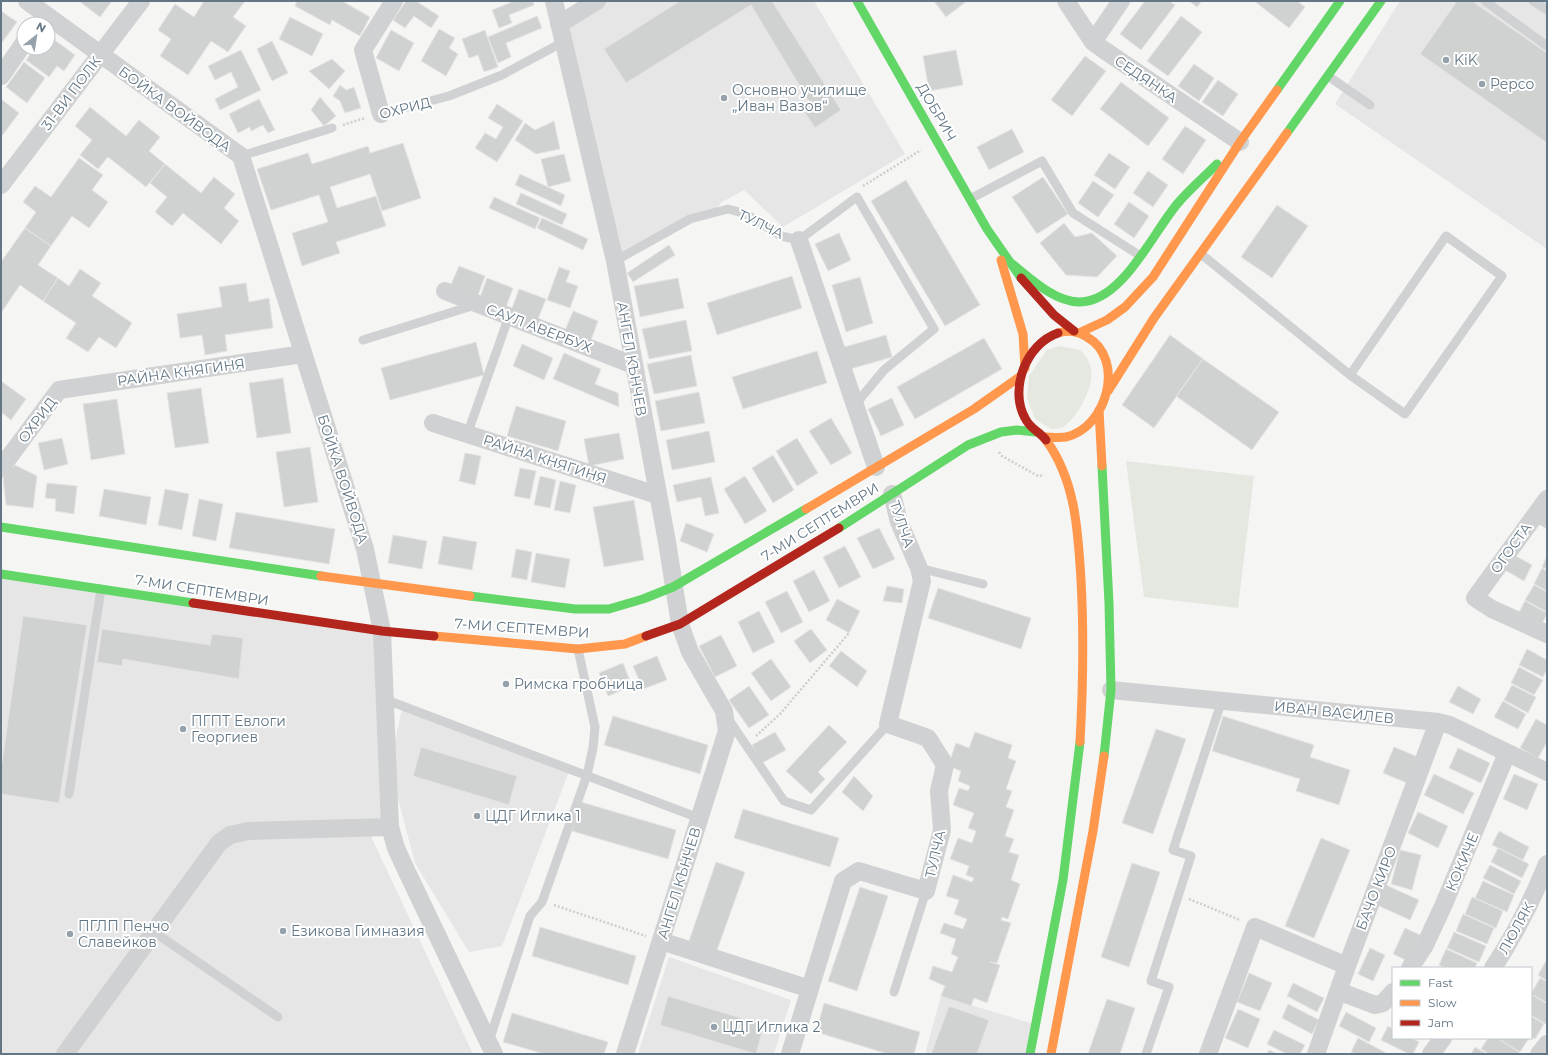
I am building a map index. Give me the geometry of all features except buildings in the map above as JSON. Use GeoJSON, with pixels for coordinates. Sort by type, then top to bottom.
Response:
{"type":"FeatureCollection","features":[{"type":"Feature","properties":{"kind":"main road","name":"ДОБРИЧ"},"geometry":{"type":"LineString","coordinates":[[857,1],[993,238],[1042,304],[1052,314],[1078,332]]}},
{"type":"Feature","properties":{"kind":"main road"},"geometry":{"type":"LineString","coordinates":[[1030,1054],[1056,922],[1069,833],[1077,774],[1083,669],[1082,610],[1076,529],[1071,487],[1064,470],[1044,437],[1036,432],[1027,423],[1021,411],[1018,390],[1023,372],[1041,343],[1049,337],[1057,332],[1078,332],[1107,320],[1125,307],[1153,277],[1197,211],[1240,142],[1340,1]]}},
{"type":"Feature","properties":{"kind":"main road"},"geometry":{"type":"LineString","coordinates":[[1044,437],[1064,438],[1075,434],[1092,421],[1099,410],[1106,393],[1140,339],[1381,1]]}},
{"type":"Feature","properties":{"kind":"main road"},"geometry":{"type":"LineString","coordinates":[[1012,264],[1052,295],[1062,300],[1076,302],[1101,298],[1112,291],[1178,203],[1240,142]]}},
{"type":"Feature","properties":{"kind":"main road","name":"ДОБРИЧ"},"geometry":{"type":"LineString","coordinates":[[993,238],[1019,315],[1024,346],[1023,372]]}},
{"type":"Feature","properties":{"kind":"main road"},"geometry":{"type":"LineString","coordinates":[[1078,332],[1090,338],[1100,347],[1109,369],[1106,393]]}},
{"type":"Feature","properties":{"kind":"main road","name":"7-МИ СЕПТЕМВРИ"},"geometry":{"type":"LineString","coordinates":[[1,527],[373,584],[575,609],[609,609],[642,599],[673,587],[997,395],[1023,372]]}},
{"type":"Feature","properties":{"kind":"main road"},"geometry":{"type":"LineString","coordinates":[[1052,1054],[1099,793],[1107,692],[1109,604],[1099,410]]}},
{"type":"Feature","properties":{"kind":"main road","name":"7-МИ СЕПТЕМВРИ"},"geometry":{"type":"LineString","coordinates":[[1,574],[382,631],[578,649],[625,644],[680,624],[810,546],[968,445],[988,435],[1011,429],[1036,432]]}},
{"type":"Feature","properties":{"kind":"main road"},"geometry":{"type":"LineString","coordinates":[[1082,610],[1092,653]]}},
{"type":"Feature","properties":{"kind":"main road"},"geometry":{"type":"LineString","coordinates":[[1100,674],[1107,692]]}},
{"type":"Feature","properties":{"kind":"main road"},"geometry":{"type":"LineString","coordinates":[[1081,719],[1090,705]]}},
{"type":"Feature","properties":{"kind":"street","name":"БОЙКА ВОЙВОДА"},"geometry":{"type":"LineString","coordinates":[[27,1],[39,16]]}},
{"type":"Feature","properties":{"kind":"street","name":"31-ВИ ПОЛК"},"geometry":{"type":"LineString","coordinates":[[1,186],[141,1]]}},
{"type":"Feature","properties":{"kind":"street"},"geometry":{"type":"LineString","coordinates":[[381,114],[363,50],[394,1]]}},
{"type":"Feature","properties":{"kind":"street","name":"АНГЕЛ КЪНЧЕВ"},"geometry":{"type":"LineString","coordinates":[[554,1],[614,261],[667,542],[680,624],[690,652],[724,711],[727,731],[723,749],[699,818],[625,1054]]}},
{"type":"Feature","properties":{"kind":"street"},"geometry":{"type":"LineString","coordinates":[[559,24],[597,1]]}},
{"type":"Feature","properties":{"kind":"street","name":"СЕДЯНКА"},"geometry":{"type":"LineString","coordinates":[[1066,1],[1093,42],[1240,142]]}},
{"type":"Feature","properties":{"kind":"street"},"geometry":{"type":"LineString","coordinates":[[1093,42],[1121,1]]}},
{"type":"Feature","properties":{"kind":"street","name":"БОЙКА ВОЙВОДА"},"geometry":{"type":"LineString","coordinates":[[56,28],[101,55],[241,156],[365,549],[373,584],[382,631],[390,827],[407,872],[492,1048]]}},
{"type":"Feature","properties":{"kind":"street"},"geometry":{"type":"LineString","coordinates":[[1,76],[16,54]]}},
{"type":"Feature","properties":{"kind":"street","name":"ТУЛЧА"},"geometry":{"type":"LineString","coordinates":[[799,240],[854,406],[876,467]]}},
{"type":"Feature","properties":{"kind":"street","name":"САУЛ АВЕРБУХ"},"geometry":{"type":"LineString","coordinates":[[445,291],[634,365]]}},
{"type":"Feature","properties":{"kind":"street","name":"РАЙНА КНЯГИНЯ"},"geometry":{"type":"LineString","coordinates":[[59,390],[303,354]]}},
{"type":"Feature","properties":{"kind":"street","name":"ОХРИД"},"geometry":{"type":"LineString","coordinates":[[1,468],[59,390]]}},
{"type":"Feature","properties":{"kind":"street","name":"РАЙНА КНЯГИНЯ"},"geometry":{"type":"LineString","coordinates":[[433,423],[657,495]]}},
{"type":"Feature","properties":{"kind":"street","name":"ТУЛЧА"},"geometry":{"type":"LineString","coordinates":[[796,1053],[810,989],[843,881],[860,871],[926,891],[942,830],[939,791],[945,764],[928,738],[888,724],[922,582],[919,568],[899,522],[892,494]]}},
{"type":"Feature","properties":{"kind":"street","name":"ОГОСТА"},"geometry":{"type":"LineString","coordinates":[[1547,498],[1476,598],[1492,609],[1547,634]]}},
{"type":"Feature","properties":{"kind":"street","name":"ИВАН ВАСИЛЕВ"},"geometry":{"type":"LineString","coordinates":[[1107,692],[1222,700],[1438,722],[1450,725],[1547,772]]}},
{"type":"Feature","properties":{"kind":"street","name":"БАЧО КИРО"},"geometry":{"type":"LineString","coordinates":[[1316,1054],[1338,990],[1438,722]]}},
{"type":"Feature","properties":{"kind":"street","name":"КОКИЧЕ"},"geometry":{"type":"LineString","coordinates":[[1411,967],[1425,945],[1444,904],[1507,753]]}},
{"type":"Feature","properties":{"kind":"street"},"geometry":{"type":"LineString","coordinates":[[65,1054],[219,843],[230,834],[248,831],[390,827]]}},
{"type":"Feature","properties":{"kind":"street","name":"ЛЮЛЯК"},"geometry":{"type":"LineString","coordinates":[[1494,967],[1513,939],[1528,910],[1547,864]]}},
{"type":"Feature","properties":{"kind":"street"},"geometry":{"type":"LineString","coordinates":[[1208,1054],[1255,927],[1347,966]]}},
{"type":"Feature","properties":{"kind":"street"},"geometry":{"type":"LineString","coordinates":[[661,941],[810,989]]}},
{"type":"Feature","properties":{"kind":"street"},"geometry":{"type":"LineString","coordinates":[[1338,990],[1375,1005],[1383,1003],[1392,993]]}},
{"type":"Feature","properties":{"kind":"street"},"geometry":{"type":"LineString","coordinates":[[1431,1054],[1442,1039]]}},
{"type":"Feature","properties":{"kind":"street"},"geometry":{"type":"LineString","coordinates":[[1539,1054],[1547,1044]]}},
{"type":"Feature","properties":{"kind":"lane"},"geometry":{"type":"LineString","coordinates":[[1485,1],[1547,46]]}},
{"type":"Feature","properties":{"kind":"lane"},"geometry":{"type":"LineString","coordinates":[[1533,1],[1547,10]]}},
{"type":"Feature","properties":{"kind":"lane","name":"ОХРИД"},"geometry":{"type":"LineString","coordinates":[[381,114],[449,96],[502,75],[563,42]]}},
{"type":"Feature","properties":{"kind":"lane"},"geometry":{"type":"LineString","coordinates":[[1328,76],[1370,105]]}},
{"type":"Feature","properties":{"kind":"lane"},"geometry":{"type":"LineString","coordinates":[[241,156],[332,128]]}},
{"type":"Feature","properties":{"kind":"lane"},"geometry":{"type":"LineString","coordinates":[[970,199],[1042,161],[1073,213],[1139,255]]}},
{"type":"Feature","properties":{"kind":"lane"},"geometry":{"type":"LineString","coordinates":[[799,240],[857,197],[934,329],[884,370],[854,406]]}},
{"type":"Feature","properties":{"kind":"lane","name":"ТУЛЧА"},"geometry":{"type":"LineString","coordinates":[[614,261],[690,219],[728,209],[746,214],[781,236],[799,240]]}},
{"type":"Feature","properties":{"kind":"lane"},"geometry":{"type":"LineString","coordinates":[[1201,254],[1350,375],[1405,414],[1502,276],[1446,236],[1350,375]]}},
{"type":"Feature","properties":{"kind":"lane"},"geometry":{"type":"LineString","coordinates":[[363,340],[477,304]]}},
{"type":"Feature","properties":{"kind":"lane"},"geometry":{"type":"LineString","coordinates":[[467,435],[509,316]]}},
{"type":"Feature","properties":{"kind":"lane"},"geometry":{"type":"LineString","coordinates":[[919,568],[983,584]]}},
{"type":"Feature","properties":{"kind":"lane"},"geometry":{"type":"LineString","coordinates":[[69,794],[100,589]]}},
{"type":"Feature","properties":{"kind":"lane"},"geometry":{"type":"LineString","coordinates":[[492,1048],[530,916],[542,902],[587,775],[595,727],[578,649]]}},
{"type":"Feature","properties":{"kind":"lane"},"geometry":{"type":"LineString","coordinates":[[384,699],[699,818]]}},
{"type":"Feature","properties":{"kind":"lane"},"geometry":{"type":"LineString","coordinates":[[1146,1054],[1169,987],[1151,981],[1191,856],[1173,850],[1222,700]]}},
{"type":"Feature","properties":{"kind":"lane","name":"АНГЕЛ КЪНЧЕВ"},"geometry":{"type":"LineString","coordinates":[[724,711],[784,801],[811,810],[888,724]]}},
{"type":"Feature","properties":{"kind":"lane"},"geometry":{"type":"LineString","coordinates":[[894,992],[926,891]]}},
{"type":"Feature","properties":{"kind":"lane"},"geometry":{"type":"LineString","coordinates":[[154,932],[278,1017]]}},
{"type":"Feature","properties":{"kind":"path","name":"ОХРИД"},"geometry":{"type":"LineString","coordinates":[[332,128],[381,114]]}},
{"type":"Feature","properties":{"kind":"path"},"geometry":{"type":"LineString","coordinates":[[857,197],[864,184],[937,140]]}},
{"type":"Feature","properties":{"kind":"path"},"geometry":{"type":"LineString","coordinates":[[988,435],[1002,456],[1038,476],[1064,470]]}},
{"type":"Feature","properties":{"kind":"path"},"geometry":{"type":"LineString","coordinates":[[745,744],[765,730],[780,714],[848,633]]}},
{"type":"Feature","properties":{"kind":"path"},"geometry":{"type":"LineString","coordinates":[[1179,895],[1255,927]]}},
{"type":"Feature","properties":{"kind":"path"},"geometry":{"type":"LineString","coordinates":[[542,902],[661,941]]}},
{"type":"Feature","properties":{"kind":"shaded area","name":"Основно училище „Иван Вазов“"},"geometry":{"type":"Polygon","coordinates":[[[597,1],[814,1],[905,154],[783,227],[744,190],[722,202],[712,213],[615,261],[559,24],[597,1]]]}},
{"type":"Feature","properties":{"kind":"shaded area"},"geometry":{"type":"Polygon","coordinates":[[[1400,1],[1547,1],[1547,249],[1335,104],[1400,1]]]}},
{"type":"Feature","properties":{"kind":"shaded area"},"geometry":{"type":"Polygon","coordinates":[[[1059,346],[1080,350],[1089,362],[1091,378],[1086,396],[1077,413],[1063,427],[1051,429],[1035,419],[1027,398],[1029,376],[1047,350],[1059,346]]]}},
{"type":"Feature","properties":{"kind":"shaded area"},"geometry":{"type":"Polygon","coordinates":[[[1126,461],[1254,476],[1238,608],[1144,597],[1126,461]]]}},
{"type":"Feature","properties":{"kind":"shaded area"},"geometry":{"type":"Polygon","coordinates":[[[1,574],[382,631],[390,827],[368,830],[473,1054],[1,1054],[1,574]]]}},
{"type":"Feature","properties":{"kind":"shaded area","name":"ЦДГ Иглика 1"},"geometry":{"type":"Polygon","coordinates":[[[403,706],[570,769],[502,946],[469,952],[415,863],[389,765],[403,706]]]}},
{"type":"Feature","properties":{"kind":"shaded area","name":"ЦДГ Иглика 2"},"geometry":{"type":"Polygon","coordinates":[[[669,957],[791,1000],[774,1054],[638,1054],[669,957]]]}},
{"type":"Feature","properties":{"kind":"shaded area"},"geometry":{"type":"Polygon","coordinates":[[[941,996],[1037,1025],[1030,1054],[925,1054],[941,996]]]}},
{"type":"Feature","properties":{"kind":"traffic: fast"},"geometry":{"type":"LineString","coordinates":[[857,1],[987,229],[1021,278]]}},
{"type":"Feature","properties":{"kind":"traffic: fast"},"geometry":{"type":"LineString","coordinates":[[1277,90],[1340,1]]}},
{"type":"Feature","properties":{"kind":"traffic: fast"},"geometry":{"type":"LineString","coordinates":[[1287,133],[1381,1]]}},
{"type":"Feature","properties":{"kind":"traffic: fast"},"geometry":{"type":"LineString","coordinates":[[1011,263],[1042,288],[1060,298],[1079,302],[1095,299],[1109,291],[1123,279],[1178,203],[1217,164]]}},
{"type":"Feature","properties":{"kind":"traffic: fast"},"geometry":{"type":"LineString","coordinates":[[839,528],[968,445],[1001,432],[1017,430],[1036,432]]}},
{"type":"Feature","properties":{"kind":"traffic: fast"},"geometry":{"type":"LineString","coordinates":[[1102,466],[1109,603],[1111,690],[1104,756]]}},
{"type":"Feature","properties":{"kind":"traffic: fast"},"geometry":{"type":"LineString","coordinates":[[470,596],[575,609],[609,609],[643,599],[673,587],[806,509]]}},
{"type":"Feature","properties":{"kind":"traffic: fast"},"geometry":{"type":"LineString","coordinates":[[1,527],[321,576]]}},
{"type":"Feature","properties":{"kind":"traffic: fast"},"geometry":{"type":"LineString","coordinates":[[1,574],[193,603]]}},
{"type":"Feature","properties":{"kind":"traffic: fast"},"geometry":{"type":"LineString","coordinates":[[1030,1054],[1063,880],[1080,742]]}},
{"type":"Feature","properties":{"kind":"traffic: slow"},"geometry":{"type":"LineString","coordinates":[[1081,332],[1107,320],[1125,307],[1153,277],[1240,142],[1277,90]]}},
{"type":"Feature","properties":{"kind":"traffic: slow"},"geometry":{"type":"LineString","coordinates":[[1108,391],[1154,318],[1287,133]]}},
{"type":"Feature","properties":{"kind":"traffic: slow"},"geometry":{"type":"LineString","coordinates":[[1001,260],[1023,334],[1025,368]]}},
{"type":"Feature","properties":{"kind":"traffic: slow"},"geometry":{"type":"LineString","coordinates":[[1044,437],[1066,437],[1080,431],[1092,421],[1101,407],[1106,392],[1108,376],[1106,361],[1099,347],[1080,333],[1069,331],[1058,333]]}},
{"type":"Feature","properties":{"kind":"traffic: slow"},"geometry":{"type":"LineString","coordinates":[[806,509],[974,409],[1021,376]]}},
{"type":"Feature","properties":{"kind":"traffic: slow"},"geometry":{"type":"LineString","coordinates":[[1099,410],[1102,466]]}},
{"type":"Feature","properties":{"kind":"traffic: slow"},"geometry":{"type":"LineString","coordinates":[[1046,440],[1064,472],[1074,507],[1077,525],[1083,620],[1080,742]]}},
{"type":"Feature","properties":{"kind":"traffic: slow"},"geometry":{"type":"LineString","coordinates":[[321,576],[470,596]]}},
{"type":"Feature","properties":{"kind":"traffic: slow"},"geometry":{"type":"LineString","coordinates":[[434,636],[578,649],[625,644],[646,636]]}},
{"type":"Feature","properties":{"kind":"traffic: slow"},"geometry":{"type":"LineString","coordinates":[[1051,1054],[1093,831],[1104,756]]}},
{"type":"Feature","properties":{"kind":"traffic: jam"},"geometry":{"type":"LineString","coordinates":[[1021,278],[1054,315],[1074,331]]}},
{"type":"Feature","properties":{"kind":"traffic: jam"},"geometry":{"type":"LineString","coordinates":[[1046,440],[1029,425],[1025,418],[1019,394],[1020,381],[1029,357],[1037,347],[1058,333]]}},
{"type":"Feature","properties":{"kind":"traffic: jam"},"geometry":{"type":"LineString","coordinates":[[646,636],[680,624],[839,528]]}},
{"type":"Feature","properties":{"kind":"traffic: jam"},"geometry":{"type":"LineString","coordinates":[[193,603],[382,631],[434,636]]}},
{"type":"Feature","properties":{"kind":"place","name":"KiK"},"geometry":{"type":"Point","coordinates":[1446,60]}},
{"type":"Feature","properties":{"kind":"place","name":"Pepco"},"geometry":{"type":"Point","coordinates":[1482,84]}},
{"type":"Feature","properties":{"kind":"place","name":"Основно училище „Иван Вазов“"},"geometry":{"type":"Point","coordinates":[724,98]}},
{"type":"Feature","properties":{"kind":"place","name":"Римска гробница"},"geometry":{"type":"Point","coordinates":[506,684]}},
{"type":"Feature","properties":{"kind":"place","name":"ПГПТ Евлоги Георгиев"},"geometry":{"type":"Point","coordinates":[183,729]}},
{"type":"Feature","properties":{"kind":"place","name":"ЦДГ Иглика 1"},"geometry":{"type":"Point","coordinates":[477,816]}},
{"type":"Feature","properties":{"kind":"place","name":"Езикова Гимназия"},"geometry":{"type":"Point","coordinates":[283,931]}},
{"type":"Feature","properties":{"kind":"place","name":"ПГЛП Пенчо Славейков"},"geometry":{"type":"Point","coordinates":[70,934]}},
{"type":"Feature","properties":{"kind":"place","name":"ЦДГ Иглика 2"},"geometry":{"type":"Point","coordinates":[714,1027]}}]}
